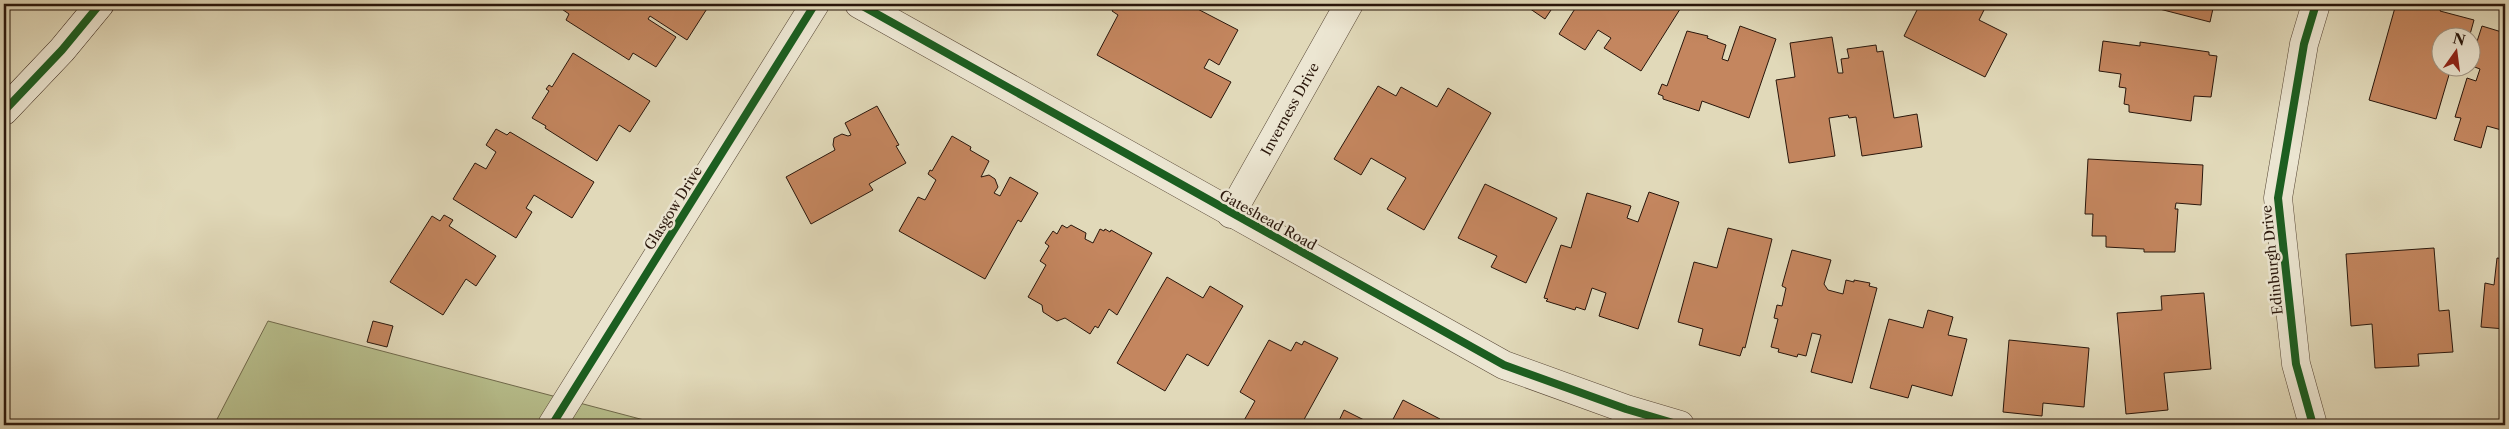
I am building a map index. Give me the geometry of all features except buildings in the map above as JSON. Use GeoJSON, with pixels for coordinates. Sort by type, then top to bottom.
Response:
{"type":"FeatureCollection","features":[{"type":"Feature","properties":{"kind":"street"},"geometry":{"type":"LineString","coordinates":[[4,111],[62,50],[100,4]]}},
{"type":"Feature","properties":{"kind":"street","name":"Glasgow Drive"},"geometry":{"type":"LineString","coordinates":[[552,425],[815,4]]}},
{"type":"Feature","properties":{"kind":"street","name":"Gateshead Road"},"geometry":{"type":"LineString","coordinates":[[859,4],[1231,214],[1504,365],[1626,409],[1680,425]]}},
{"type":"Feature","properties":{"kind":"street","name":"Inverness Drive"},"geometry":{"type":"LineString","coordinates":[[1231,214],[1348,4]]}},
{"type":"Feature","properties":{"kind":"street","name":"Edinburgh Drive"},"geometry":{"type":"LineString","coordinates":[[2313,425],[2296,364],[2278,198],[2304,44],[2316,4]]}},
{"type":"Feature","properties":{"kind":"green space"},"geometry":{"type":"Polygon","coordinates":[[[268,321],[663,425],[214,425],[268,321]]]}},
{"type":"Feature","properties":{"kind":"cycle path"},"geometry":{"type":"LineString","coordinates":[[4,111],[62,50],[100,4]]}},
{"type":"Feature","properties":{"kind":"cycle path"},"geometry":{"type":"LineString","coordinates":[[552,425],[815,4]]}},
{"type":"Feature","properties":{"kind":"cycle path"},"geometry":{"type":"LineString","coordinates":[[859,4],[1504,365],[1626,409],[1680,425]]}},
{"type":"Feature","properties":{"kind":"cycle path"},"geometry":{"type":"LineString","coordinates":[[2313,425],[2296,364],[2278,198],[2304,44],[2316,4]]}}]}
